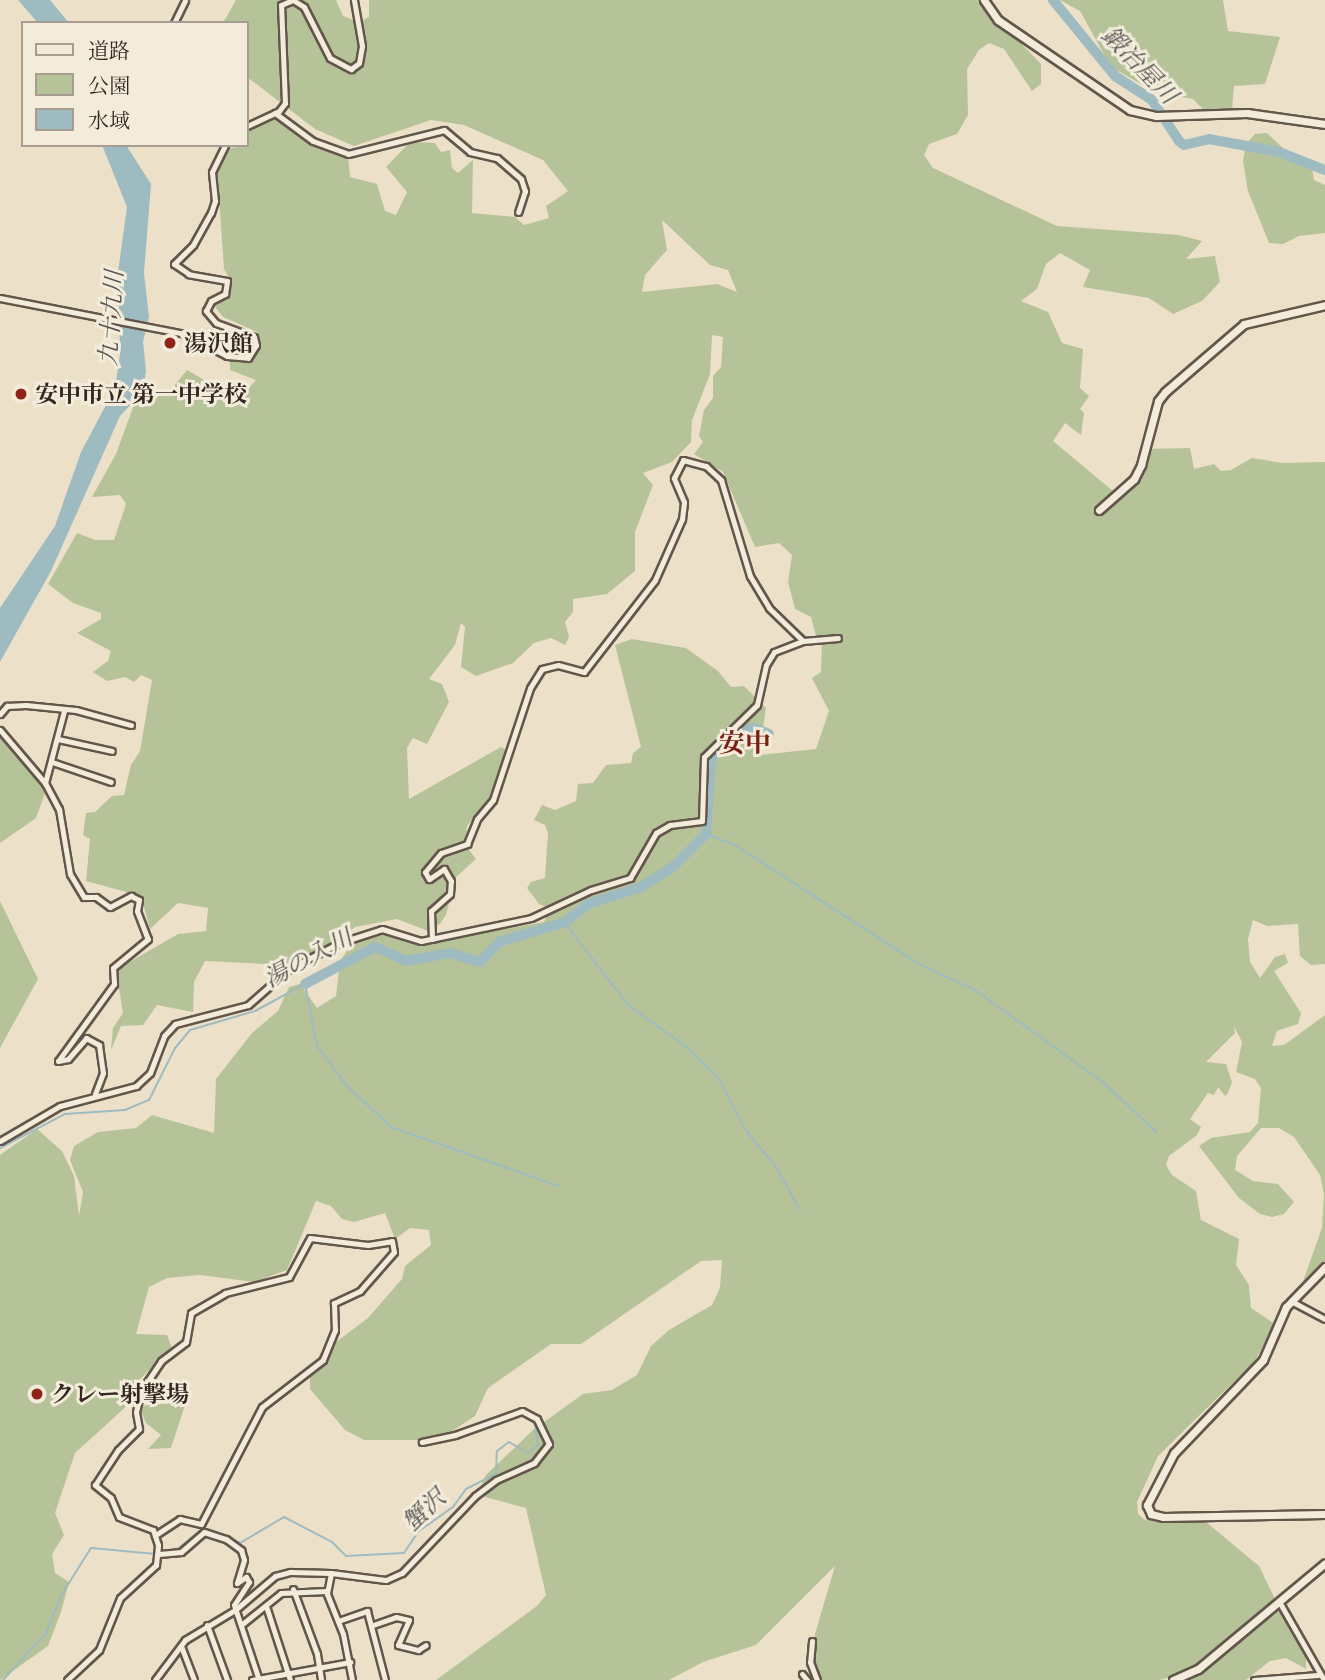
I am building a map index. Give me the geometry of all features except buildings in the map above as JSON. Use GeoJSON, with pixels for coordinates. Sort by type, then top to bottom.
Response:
{"type":"FeatureCollection","features":[{"type":"Feature","properties":{"kind":"street"},"geometry":{"type":"LineString","coordinates":[[175,21],[185,0]]}},
{"type":"Feature","properties":{"kind":"street"},"geometry":{"type":"LineString","coordinates":[[248,126],[275,113],[287,95],[281,5],[293,0],[304,7],[330,58],[351,69],[362,55],[354,0]]}},
{"type":"Feature","properties":{"kind":"street"},"geometry":{"type":"LineString","coordinates":[[984,0],[998,20],[1113,102],[1156,116],[1247,113],[1325,124]]}},
{"type":"Feature","properties":{"kind":"street"},"geometry":{"type":"LineString","coordinates":[[275,113],[313,141],[348,154],[444,130],[470,152],[497,158],[521,178],[525,191],[517,212]]}},
{"type":"Feature","properties":{"kind":"street"},"geometry":{"type":"LineString","coordinates":[[0,298],[66,314],[185,334],[242,360],[257,345],[254,337],[223,326],[208,315],[207,305],[225,294],[227,281],[189,274],[174,264],[211,213],[215,201],[212,172],[224,147]]}},
{"type":"Feature","properties":{"kind":"street"},"geometry":{"type":"LineString","coordinates":[[1099,510],[1134,479],[1141,466],[1158,401],[1165,392],[1244,324],[1325,305]]}},
{"type":"Feature","properties":{"kind":"street"},"geometry":{"type":"LineString","coordinates":[[432,939],[431,911],[450,894],[451,881],[444,869],[429,879],[425,872],[441,853],[467,844],[474,824],[492,800],[530,688],[542,669],[558,665],[584,673],[659,573],[684,508],[674,478],[683,460],[706,466],[721,480],[750,576],[769,608],[803,641]]}},
{"type":"Feature","properties":{"kind":"street"},"geometry":{"type":"LineString","coordinates":[[0,1141],[31,1119],[96,1094],[136,1086],[146,1079],[164,1036],[179,1021],[248,1005],[289,969],[375,929],[417,940],[432,939],[542,915],[582,893],[630,878],[656,833],[670,825],[699,824],[705,810],[702,765],[708,749],[753,712],[774,652],[803,641],[838,638]]}},
{"type":"Feature","properties":{"kind":"street"},"geometry":{"type":"LineString","coordinates":[[0,714],[7,706],[18,705],[84,712],[131,725]]}},
{"type":"Feature","properties":{"kind":"street"},"geometry":{"type":"LineString","coordinates":[[45,783],[64,711]]}},
{"type":"Feature","properties":{"kind":"street"},"geometry":{"type":"LineString","coordinates":[[0,730],[45,783],[59,809],[75,885],[83,897],[96,897],[110,907],[131,896],[139,900],[137,911],[148,939],[113,968],[114,984],[60,1054],[62,1063],[86,1038],[99,1045],[103,1073],[96,1094]]}},
{"type":"Feature","properties":{"kind":"street"},"geometry":{"type":"LineString","coordinates":[[58,738],[113,751]]}},
{"type":"Feature","properties":{"kind":"street"},"geometry":{"type":"LineString","coordinates":[[52,762],[111,782]]}},
{"type":"Feature","properties":{"kind":"street"},"geometry":{"type":"LineString","coordinates":[[67,1680],[99,1650],[118,1603],[156,1565],[159,1554],[155,1535],[143,1523],[120,1517],[111,1498],[94,1485],[118,1450],[139,1429],[136,1412],[141,1391],[161,1362],[186,1342],[191,1313],[225,1293],[289,1277],[310,1238],[368,1245],[392,1241],[394,1252],[360,1291],[334,1303],[335,1331],[323,1360],[262,1407],[201,1524],[180,1519],[155,1535]]}},
{"type":"Feature","properties":{"kind":"street"},"geometry":{"type":"LineString","coordinates":[[1325,1267],[1291,1301],[1263,1360],[1166,1463],[1148,1510],[1156,1516],[1176,1518],[1325,1514]]}},
{"type":"Feature","properties":{"kind":"street"},"geometry":{"type":"LineString","coordinates":[[1291,1301],[1325,1319]]}},
{"type":"Feature","properties":{"kind":"street"},"geometry":{"type":"LineString","coordinates":[[158,1678],[181,1646],[206,1625],[235,1610],[283,1573],[331,1573],[386,1580],[402,1573],[475,1496],[495,1480],[534,1463],[550,1444],[537,1419],[522,1410],[455,1435],[422,1441]]}},
{"type":"Feature","properties":{"kind":"street"},"geometry":{"type":"LineString","coordinates":[[159,1554],[181,1552],[204,1532],[233,1544],[243,1555],[237,1583],[246,1577],[249,1582],[234,1605],[257,1680],[289,1677],[350,1662]]}},
{"type":"Feature","properties":{"kind":"street"},"geometry":{"type":"LineString","coordinates":[[1176,1680],[1198,1669],[1281,1605],[1325,1563]]}},
{"type":"Feature","properties":{"kind":"street"},"geometry":{"type":"LineString","coordinates":[[331,1573],[327,1591],[350,1662],[352,1680]]}},
{"type":"Feature","properties":{"kind":"street"},"geometry":{"type":"LineString","coordinates":[[241,1625],[293,1590],[327,1591]]}},
{"type":"Feature","properties":{"kind":"street"},"geometry":{"type":"LineString","coordinates":[[293,1590],[321,1680]]}},
{"type":"Feature","properties":{"kind":"street"},"geometry":{"type":"LineString","coordinates":[[1281,1605],[1318,1675],[1324,1680]]}},
{"type":"Feature","properties":{"kind":"street"},"geometry":{"type":"LineString","coordinates":[[266,1606],[289,1677]]}},
{"type":"Feature","properties":{"kind":"street"},"geometry":{"type":"LineString","coordinates":[[338,1620],[367,1611],[373,1625],[385,1680]]}},
{"type":"Feature","properties":{"kind":"street"},"geometry":{"type":"LineString","coordinates":[[373,1625],[396,1617],[409,1620],[398,1645],[418,1650],[426,1645]]}},
{"type":"Feature","properties":{"kind":"street"},"geometry":{"type":"LineString","coordinates":[[206,1625],[227,1680]]}},
{"type":"Feature","properties":{"kind":"street"},"geometry":{"type":"LineString","coordinates":[[811,1642],[810,1662],[817,1680]]}},
{"type":"Feature","properties":{"kind":"street"},"geometry":{"type":"LineString","coordinates":[[181,1646],[194,1680]]}},
{"type":"Feature","properties":{"kind":"street"},"geometry":{"type":"LineString","coordinates":[[802,1674],[807,1680]]}},
{"type":"Feature","properties":{"kind":"street"},"geometry":{"type":"LineString","coordinates":[[1255,1680],[1318,1675]]}},
{"type":"Feature","properties":{"kind":"green space"},"geometry":{"type":"Polygon","coordinates":[[[236,0],[336,0],[343,16],[359,22],[369,17],[369,0],[979,0],[1041,64],[1041,84],[1032,91],[1004,49],[989,43],[979,50],[967,69],[968,115],[957,134],[929,144],[924,155],[933,168],[1057,226],[1179,235],[1202,241],[1186,259],[1215,256],[1220,282],[1202,301],[1173,314],[1149,298],[1083,287],[1090,270],[1060,253],[1046,264],[1037,289],[1021,301],[1048,312],[1062,343],[1083,349],[1080,388],[1089,396],[1080,409],[1084,413],[1081,435],[1065,423],[1053,441],[1113,491],[1140,472],[1139,450],[1144,449],[1190,448],[1194,469],[1214,464],[1221,471],[1231,470],[1252,458],[1282,463],[1325,462],[1325,964],[1311,965],[1300,956],[1298,924],[1267,926],[1253,920],[1248,939],[1250,962],[1260,978],[1275,957],[1285,954],[1288,963],[1274,971],[1301,1013],[1298,1024],[1277,1031],[1272,1046],[1284,1045],[1325,1015],[1325,1261],[1302,1284],[1322,1228],[1324,1195],[1320,1175],[1294,1137],[1279,1128],[1261,1128],[1237,1156],[1235,1170],[1253,1181],[1278,1184],[1294,1202],[1284,1214],[1272,1217],[1260,1214],[1239,1198],[1199,1146],[1211,1138],[1250,1132],[1258,1123],[1261,1088],[1255,1079],[1236,1072],[1242,1042],[1234,1026],[1235,1033],[1206,1062],[1226,1064],[1232,1082],[1228,1093],[1225,1096],[1218,1087],[1214,1095],[1208,1093],[1190,1119],[1201,1127],[1197,1135],[1169,1156],[1166,1165],[1172,1175],[1196,1191],[1201,1220],[1239,1239],[1236,1265],[1249,1285],[1251,1308],[1275,1324],[1255,1361],[1158,1456],[1137,1502],[1138,1514],[1145,1520],[1206,1522],[1259,1566],[1276,1601],[1210,1657],[1181,1674],[1160,1680],[820,1680],[813,1659],[815,1634],[835,1566],[756,1645],[703,1662],[669,1680],[436,1680],[537,1606],[546,1595],[526,1508],[485,1497],[481,1486],[486,1475],[533,1430],[583,1394],[612,1390],[637,1375],[651,1346],[669,1330],[712,1305],[720,1288],[722,1260],[701,1261],[581,1344],[551,1344],[488,1388],[475,1416],[439,1440],[364,1440],[345,1430],[310,1389],[310,1375],[320,1354],[368,1318],[402,1279],[405,1266],[431,1245],[429,1230],[410,1228],[395,1239],[385,1213],[354,1222],[342,1219],[331,1206],[316,1201],[287,1270],[254,1282],[200,1275],[167,1278],[149,1287],[136,1334],[167,1335],[172,1348],[138,1381],[129,1404],[75,1453],[55,1513],[64,1535],[52,1554],[55,1573],[69,1582],[61,1612],[48,1646],[0,1680],[0,1155],[37,1129],[62,1151],[74,1176],[79,1216],[83,1192],[70,1160],[74,1146],[98,1132],[136,1128],[152,1115],[214,1133],[216,1079],[252,1033],[278,1011],[289,987],[300,984],[317,1008],[336,996],[340,961],[353,942],[370,934],[396,932],[426,943],[544,922],[550,909],[539,904],[527,888],[531,882],[545,878],[548,833],[545,825],[534,820],[542,805],[555,810],[576,801],[578,784],[593,783],[606,765],[631,763],[633,753],[641,747],[615,645],[632,639],[686,648],[718,671],[731,687],[744,686],[766,708],[759,755],[816,749],[829,711],[812,678],[821,672],[822,640],[816,636],[811,617],[795,609],[788,582],[792,555],[779,543],[755,547],[723,472],[694,454],[703,442],[699,436],[704,410],[713,398],[713,376],[721,367],[723,337],[712,335],[710,374],[692,420],[691,442],[672,462],[643,473],[653,485],[635,532],[635,571],[607,594],[573,599],[573,612],[565,622],[569,637],[565,645],[551,638],[534,643],[513,663],[476,676],[461,667],[465,627],[461,623],[455,645],[429,679],[442,684],[449,702],[427,744],[413,738],[407,748],[409,799],[501,747],[509,752],[498,786],[467,826],[466,846],[476,859],[455,878],[446,915],[440,924],[428,931],[397,919],[355,927],[317,958],[283,965],[205,961],[194,982],[193,1012],[157,1005],[143,1025],[121,1026],[111,1050],[113,1028],[123,1013],[116,970],[178,934],[206,931],[208,908],[178,903],[150,929],[141,896],[86,881],[90,839],[83,835],[86,813],[95,812],[112,796],[124,795],[131,765],[140,751],[152,680],[141,675],[134,682],[125,677],[107,681],[93,672],[108,661],[111,651],[77,633],[101,619],[101,613],[73,603],[48,584],[77,533],[95,540],[114,540],[126,504],[120,495],[92,497],[116,454],[135,402],[170,391],[187,370],[220,389],[249,388],[256,380],[230,370],[230,359],[247,361],[255,355],[260,343],[257,332],[223,317],[212,303],[227,294],[232,283],[224,269],[217,169],[226,149],[248,147],[248,128],[272,116],[281,118],[348,156],[350,177],[377,184],[385,211],[396,215],[407,192],[386,167],[410,142],[435,143],[441,152],[450,150],[452,168],[458,173],[473,160],[472,213],[515,217],[524,225],[549,218],[546,206],[568,191],[543,160],[464,125],[431,120],[354,146],[315,129],[248,78],[248,21],[224,21],[236,0]],[[662,220],[667,250],[645,275],[642,292],[717,284],[737,292],[728,270],[710,265],[662,220]]]}},
{"type":"Feature","properties":{"kind":"green space"},"geometry":{"type":"Polygon","coordinates":[[[1060,0],[1223,0],[1228,31],[1280,37],[1265,84],[1234,86],[1232,110],[1205,111],[1193,99],[1157,93],[1111,67],[1080,11],[1060,0]]]}},
{"type":"Feature","properties":{"kind":"green space"},"geometry":{"type":"Polygon","coordinates":[[[1267,133],[1289,154],[1311,161],[1314,180],[1325,185],[1325,233],[1299,236],[1283,244],[1269,243],[1248,191],[1243,161],[1246,144],[1255,134],[1267,133]]]}},
{"type":"Feature","properties":{"kind":"green space"},"geometry":{"type":"Polygon","coordinates":[[[0,733],[46,791],[36,818],[0,843],[0,733]]]}},
{"type":"Feature","properties":{"kind":"green space"},"geometry":{"type":"Polygon","coordinates":[[[0,901],[38,979],[0,1048],[0,901]]]}},
{"type":"Feature","properties":{"kind":"green space"},"geometry":{"type":"Polygon","coordinates":[[[186,1402],[171,1448],[148,1449],[161,1435],[146,1423],[139,1406],[186,1402]]]}},
{"type":"Feature","properties":{"kind":"green space"},"geometry":{"type":"Polygon","coordinates":[[[1281,1610],[1306,1654],[1306,1669],[1286,1658],[1270,1661],[1246,1680],[1185,1680],[1281,1610]]]}},
{"type":"Feature","properties":{"kind":"water"},"geometry":{"type":"Polygon","coordinates":[[[18,0],[50,0],[67,21],[36,21],[18,0]]]}},
{"type":"Feature","properties":{"kind":"water"},"geometry":{"type":"Polygon","coordinates":[[[103,147],[127,147],[151,184],[144,273],[149,317],[143,342],[146,371],[142,393],[120,416],[51,571],[0,662],[0,608],[55,526],[81,452],[115,388],[120,354],[118,272],[127,207],[103,147]]]}},
{"type":"Feature","properties":{"kind":"waterway","name":"鍛冶屋川"},"geometry":{"type":"LineString","coordinates":[[1053,0],[1115,76],[1152,100],[1184,145],[1209,139],[1279,152],[1325,170]]}},
{"type":"Feature","properties":{"kind":"waterway","name":"湯の入川"},"geometry":{"type":"LineString","coordinates":[[305,984],[375,947],[406,961],[450,953],[480,962],[499,942],[565,922],[588,904],[641,887],[673,867],[706,834],[711,759],[724,735],[754,728],[769,734]]}},
{"type":"Feature","properties":{"kind":"waterway"},"geometry":{"type":"LineString","coordinates":[[706,834],[735,845],[919,964],[975,990],[1104,1083],[1157,1133]]}},
{"type":"Feature","properties":{"kind":"waterway"},"geometry":{"type":"LineString","coordinates":[[564,922],[629,1006],[683,1044],[717,1076],[747,1132],[776,1167],[800,1210]]}},
{"type":"Feature","properties":{"kind":"waterway","name":"湯の入川"},"geometry":{"type":"LineString","coordinates":[[0,1148],[65,1114],[125,1110],[149,1100],[175,1048],[190,1030],[255,1011],[305,984],[317,1046],[346,1085],[391,1127],[559,1186]]}},
{"type":"Feature","properties":{"kind":"waterway","name":"蟹沢"},"geometry":{"type":"LineString","coordinates":[[229,1538],[240,1543],[284,1517],[332,1542],[346,1556],[404,1553],[419,1531],[453,1507],[466,1489],[496,1474],[497,1451],[509,1442],[528,1453],[538,1445],[535,1424]]}},
{"type":"Feature","properties":{"kind":"waterway","name":"蟹沢"},"geometry":{"type":"LineString","coordinates":[[175,1551],[201,1530]]}},
{"type":"Feature","properties":{"kind":"waterway","name":"蟹沢"},"geometry":{"type":"LineString","coordinates":[[212,1531],[221,1535]]}},
{"type":"Feature","properties":{"kind":"waterway","name":"蟹沢"},"geometry":{"type":"LineString","coordinates":[[3,1680],[46,1633],[62,1594],[91,1548],[156,1554]]}},
{"type":"Feature","properties":{"kind":"place","name":"湯沢館"},"geometry":{"type":"Point","coordinates":[170,343]}},
{"type":"Feature","properties":{"kind":"place","name":"安中市立 第一中学校"},"geometry":{"type":"Point","coordinates":[21,394]}},
{"type":"Feature","properties":{"kind":"place","name":"クレー射撃場"},"geometry":{"type":"Point","coordinates":[37,1394]}},
{"type":"Feature","properties":{"kind":"district","name":"安中"},"geometry":{"type":"Point","coordinates":[745,743]}},
{"type":"Feature","properties":{"kind":"water label","name":"九十九川"},"geometry":{"type":"Point","coordinates":[111,318]}}]}
